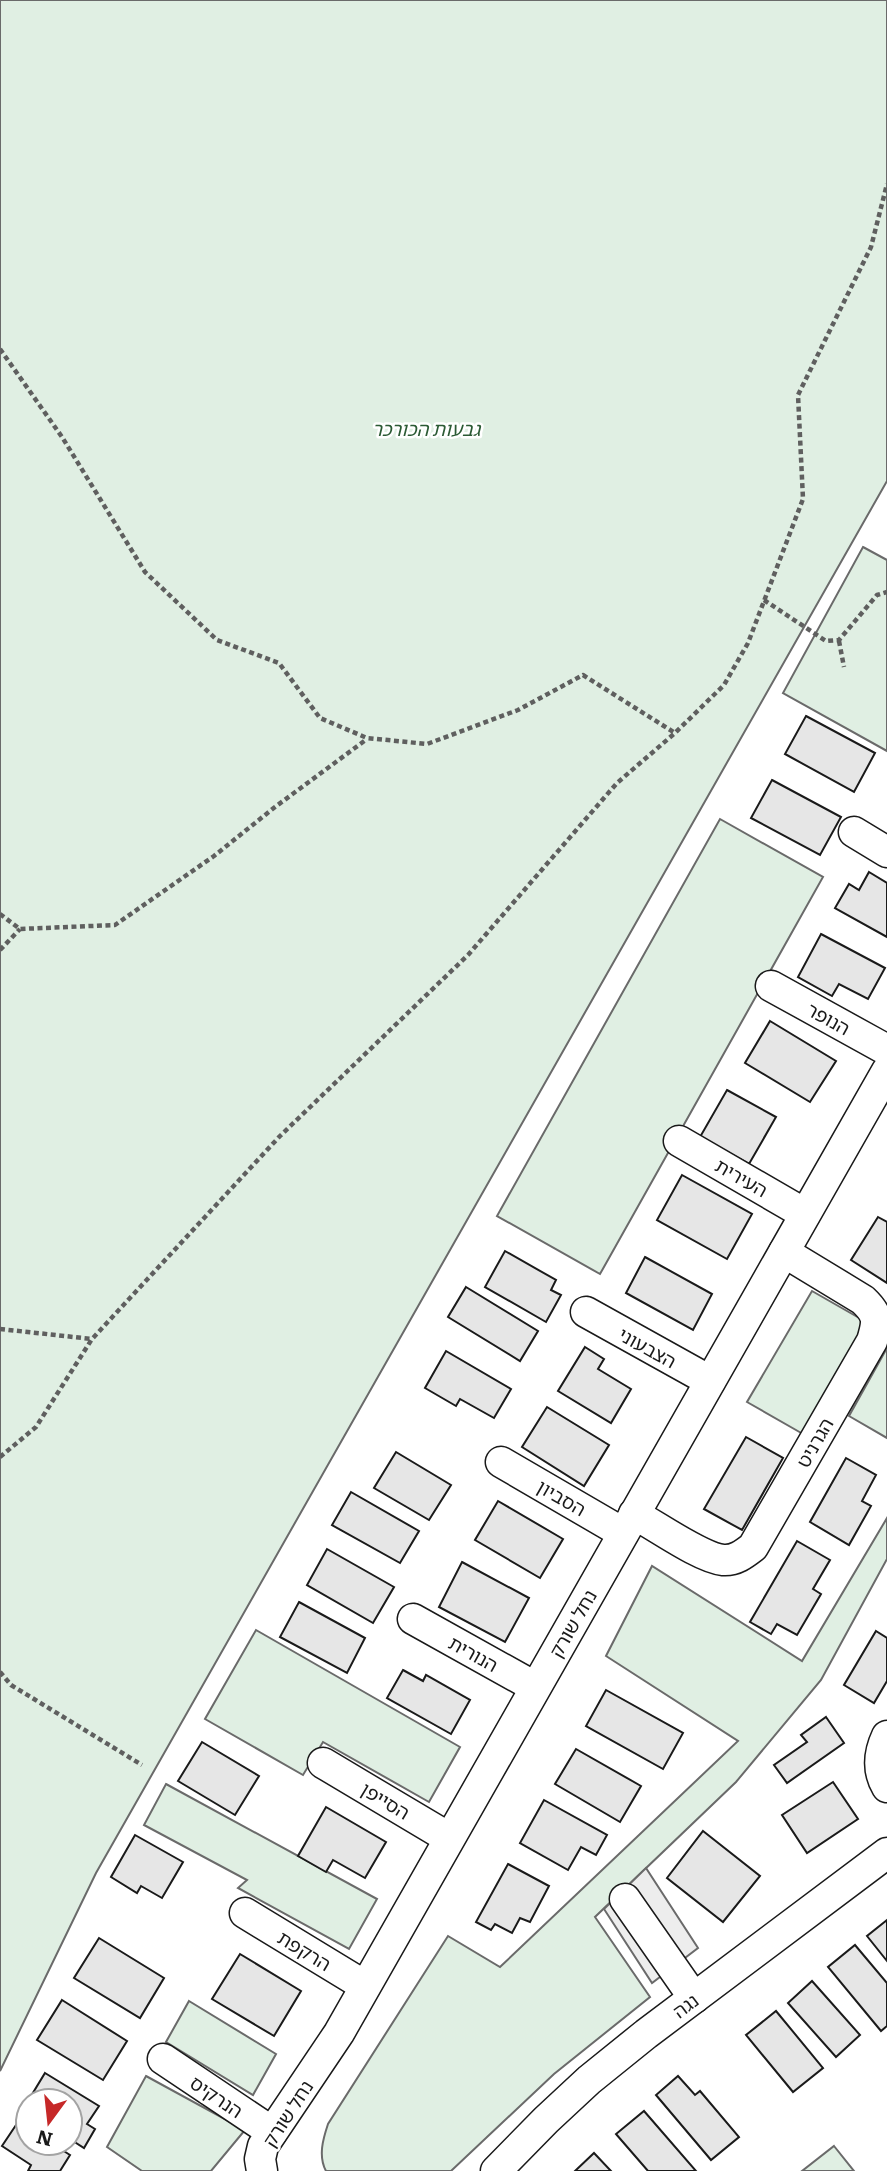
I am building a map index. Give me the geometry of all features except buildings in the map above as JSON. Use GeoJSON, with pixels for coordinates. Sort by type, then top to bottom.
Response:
{"type":"FeatureCollection","features":[{"type":"Feature","properties":{"kind":"street"},"geometry":{"type":"LineString","coordinates":[[854,832],[887,852]]}},
{"type":"Feature","properties":{"kind":"street","name":"הנופר"},"geometry":{"type":"LineString","coordinates":[[771,986],[887,1050]]}},
{"type":"Feature","properties":{"kind":"street","name":"נחל שורק"},"geometry":{"type":"LineString","coordinates":[[261,2170],[263,2146],[318,2067],[887,1071]]}},
{"type":"Feature","properties":{"kind":"street","name":"העירית"},"geometry":{"type":"LineString","coordinates":[[679,1141],[806,1214]]}},
{"type":"Feature","properties":{"kind":"street","name":"הגרניט"},"geometry":{"type":"LineString","coordinates":[[629,1523],[707,1555],[724,1560],[739,1558],[753,1547],[872,1341],[877,1324],[874,1310],[863,1300],[784,1252]]}},
{"type":"Feature","properties":{"kind":"street","name":"הצבעוני"},"geometry":{"type":"LineString","coordinates":[[586,1312],[710,1381]]}},
{"type":"Feature","properties":{"kind":"street","name":"הסביון"},"geometry":{"type":"LineString","coordinates":[[501,1462],[629,1523]]}},
{"type":"Feature","properties":{"kind":"street","name":"הנורית"},"geometry":{"type":"LineString","coordinates":[[414,1619],[535,1688]]}},
{"type":"Feature","properties":{"kind":"street"},"geometry":{"type":"LineString","coordinates":[[887,1736],[882,1746],[879,1766],[887,1787]]}},
{"type":"Feature","properties":{"kind":"street","name":"הסייפן"},"geometry":{"type":"LineString","coordinates":[[323,1763],[449,1838]]}},
{"type":"Feature","properties":{"kind":"street","name":"נגה"},"geometry":{"type":"LineString","coordinates":[[496,2171],[546,2119],[589,2080],[887,1853]]}},
{"type":"Feature","properties":{"kind":"street"},"geometry":{"type":"LineString","coordinates":[[625,1899],[694,1998]]}},
{"type":"Feature","properties":{"kind":"street","name":"הרקפת"},"geometry":{"type":"LineString","coordinates":[[245,1913],[365,1986]]}},
{"type":"Feature","properties":{"kind":"street","name":"הנרקיס"},"geometry":{"type":"LineString","coordinates":[[163,2059],[272,2132]]}},
{"type":"Feature","properties":{"kind":"path"},"geometry":{"type":"LineString","coordinates":[[0,1457],[36,1427],[92,1339],[280,1136],[468,955],[617,783],[675,733],[724,685],[748,643],[803,499],[798,395],[871,247],[887,184]]}},
{"type":"Feature","properties":{"kind":"path"},"geometry":{"type":"LineString","coordinates":[[0,349],[62,437],[145,572],[217,640],[279,663],[320,718],[368,738],[427,744],[518,710],[583,675],[675,733]]}},
{"type":"Feature","properties":{"kind":"path"},"geometry":{"type":"LineString","coordinates":[[765,600],[826,641],[839,640],[877,595],[887,592]]}},
{"type":"Feature","properties":{"kind":"path"},"geometry":{"type":"LineString","coordinates":[[839,640],[844,667]]}},
{"type":"Feature","properties":{"kind":"path"},"geometry":{"type":"LineString","coordinates":[[0,914],[20,929],[115,925],[214,856],[368,738]]}},
{"type":"Feature","properties":{"kind":"path"},"geometry":{"type":"LineString","coordinates":[[0,950],[20,929]]}},
{"type":"Feature","properties":{"kind":"path"},"geometry":{"type":"LineString","coordinates":[[0,1329],[92,1339]]}},
{"type":"Feature","properties":{"kind":"path"},"geometry":{"type":"LineString","coordinates":[[0,1672],[11,1685],[142,1765]]}},
{"type":"Feature","properties":{"kind":"green space","name":"גבעות הכורכר"},"geometry":{"type":"Polygon","coordinates":[[[0,0],[887,0],[887,481],[96,1873],[0,2071],[0,0]]]}},
{"type":"Feature","properties":{"kind":"green space"},"geometry":{"type":"Polygon","coordinates":[[[863,547],[887,560],[887,751],[783,693],[863,547]]]}},
{"type":"Feature","properties":{"kind":"green space"},"geometry":{"type":"Polygon","coordinates":[[[720,819],[823,877],[600,1274],[497,1216],[720,819]]]}},
{"type":"Feature","properties":{"kind":"green space"},"geometry":{"type":"Polygon","coordinates":[[[812,1291],[868,1323],[803,1434],[747,1402],[812,1291]]]}},
{"type":"Feature","properties":{"kind":"green space"},"geometry":{"type":"Polygon","coordinates":[[[887,1348],[887,1438],[849,1416],[887,1348]]]}},
{"type":"Feature","properties":{"kind":"green space"},"geometry":{"type":"Polygon","coordinates":[[[887,1518],[887,1559],[821,1680],[736,1782],[595,1917],[650,1997],[554,2074],[451,2171],[326,2171],[322,2153],[328,2124],[448,1936],[500,1967],[738,1741],[606,1656],[652,1566],[802,1661],[887,1518]]]}},
{"type":"Feature","properties":{"kind":"green space"},"geometry":{"type":"Polygon","coordinates":[[[256,1630],[460,1747],[429,1802],[323,1742],[303,1775],[205,1719],[256,1630]]]}},
{"type":"Feature","properties":{"kind":"green space"},"geometry":{"type":"Polygon","coordinates":[[[166,1784],[377,1899],[349,1949],[238,1888],[247,1880],[144,1825],[166,1784]]]}},
{"type":"Feature","properties":{"kind":"green space"},"geometry":{"type":"Polygon","coordinates":[[[189,2001],[276,2054],[253,2095],[166,2042],[189,2001]]]}},
{"type":"Feature","properties":{"kind":"green space"},"geometry":{"type":"Polygon","coordinates":[[[146,2076],[245,2130],[211,2171],[142,2171],[107,2147],[146,2076]]]}},
{"type":"Feature","properties":{"kind":"green space"},"geometry":{"type":"Polygon","coordinates":[[[834,2146],[854,2171],[802,2171],[834,2146]]]}},
{"type":"Feature","properties":{"kind":"shaded area"},"geometry":{"type":"Polygon","coordinates":[[[646,1868],[698,1948],[652,1983],[604,1909],[646,1868]]]}}]}
